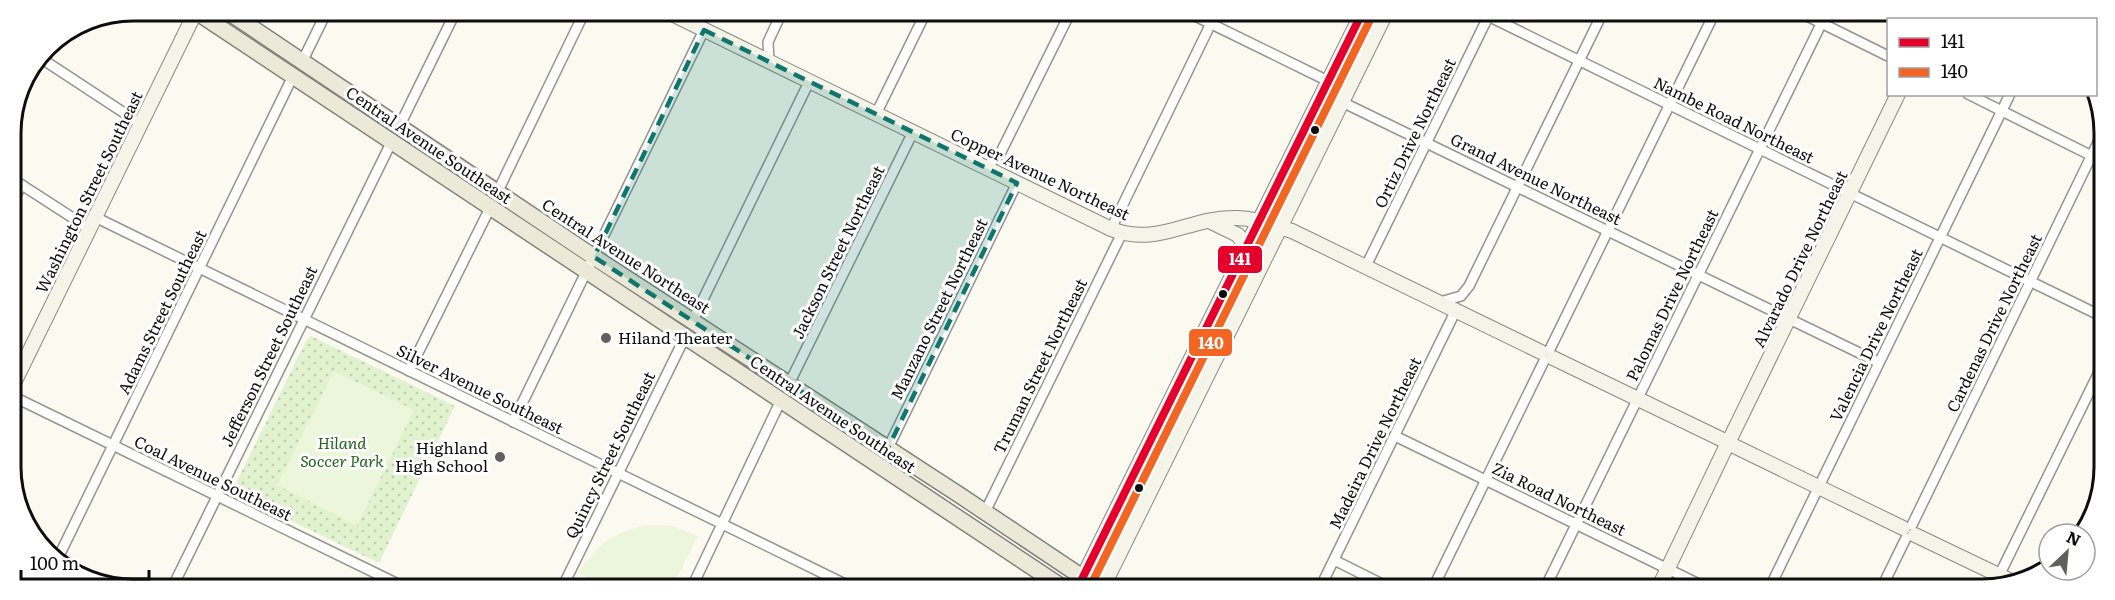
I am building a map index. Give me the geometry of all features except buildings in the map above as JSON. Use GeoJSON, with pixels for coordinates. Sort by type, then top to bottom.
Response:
{"type":"FeatureCollection","features":[{"type":"Feature","properties":{"kind":"main road","name":"Central Avenue Southeast"},"geometry":{"type":"LineString","coordinates":[[211,21],[1050,579]]}},
{"type":"Feature","properties":{"kind":"main road","name":"Central Avenue Northeast"},"geometry":{"type":"LineString","coordinates":[[242,21],[594,257],[985,512],[1075,579]]}},
{"type":"Feature","properties":{"kind":"street","name":"Washington Street Southeast"},"geometry":{"type":"LineString","coordinates":[[21,369],[191,21]]}},
{"type":"Feature","properties":{"kind":"street"},"geometry":{"type":"LineString","coordinates":[[302,62],[322,21]]}},
{"type":"Feature","properties":{"kind":"street"},"geometry":{"type":"LineString","coordinates":[[399,127],[451,21]]}},
{"type":"Feature","properties":{"kind":"street"},"geometry":{"type":"LineString","coordinates":[[498,193],[581,21]]}},
{"type":"Feature","properties":{"kind":"street","name":"Copper Avenue Northeast"},"geometry":{"type":"LineString","coordinates":[[686,21],[1116,231],[1139,236],[1158,235],[1209,221],[1233,218],[1259,221],[1281,228],[1366,266],[1818,487],[1909,532],[1994,578]]}},
{"type":"Feature","properties":{"kind":"street"},"geometry":{"type":"LineString","coordinates":[[769,62],[768,42],[778,21]]}},
{"type":"Feature","properties":{"kind":"street"},"geometry":{"type":"LineString","coordinates":[[876,114],[922,21]]}},
{"type":"Feature","properties":{"kind":"street"},"geometry":{"type":"LineString","coordinates":[[985,168],[1000,154],[1066,21]]}},
{"type":"Feature","properties":{"kind":"street"},"geometry":{"type":"LineString","coordinates":[[1205,21],[1328,81],[1342,102]]}},
{"type":"Feature","properties":{"kind":"street","name":"Truman Street Northeast"},"geometry":{"type":"LineString","coordinates":[[985,512],[1212,21]]}},
{"type":"Feature","properties":{"kind":"street"},"geometry":{"type":"LineString","coordinates":[[1082,579],[1358,21]]}},
{"type":"Feature","properties":{"kind":"street"},"geometry":{"type":"LineString","coordinates":[[1107,579],[1382,21]]}},
{"type":"Feature","properties":{"kind":"street","name":"Ortiz Drive Northeast"},"geometry":{"type":"LineString","coordinates":[[1366,266],[1484,21]]}},
{"type":"Feature","properties":{"kind":"street","name":"Nambe Road Northeast"},"geometry":{"type":"LineString","coordinates":[[1499,21],[2094,312]]}},
{"type":"Feature","properties":{"kind":"street"},"geometry":{"type":"LineString","coordinates":[[1440,302],[1461,296],[1469,286],[1599,21]]}},
{"type":"Feature","properties":{"kind":"street"},"geometry":{"type":"LineString","coordinates":[[1437,579],[1710,21]]}},
{"type":"Feature","properties":{"kind":"street","name":"Palomas Drive Northeast"},"geometry":{"type":"LineString","coordinates":[[1549,579],[1823,21]]}},
{"type":"Feature","properties":{"kind":"street"},"geometry":{"type":"LineString","coordinates":[[1827,21],[1887,55]]}},
{"type":"Feature","properties":{"kind":"street"},"geometry":{"type":"LineString","coordinates":[[513,422],[704,30]]}},
{"type":"Feature","properties":{"kind":"street"},"geometry":{"type":"LineString","coordinates":[[748,51],[760,48],[768,42]]}},
{"type":"Feature","properties":{"kind":"street"},"geometry":{"type":"LineString","coordinates":[[47,62],[141,124]]}},
{"type":"Feature","properties":{"kind":"street","name":"Adams Street Southeast"},"geometry":{"type":"LineString","coordinates":[[61,552],[201,269],[293,76]]}},
{"type":"Feature","properties":{"kind":"street"},"geometry":{"type":"LineString","coordinates":[[693,322],[809,81]]}},
{"type":"Feature","properties":{"kind":"street","name":"Alvarado Drive Northeast"},"geometry":{"type":"LineString","coordinates":[[1663,579],[1897,96]]}},
{"type":"Feature","properties":{"kind":"street"},"geometry":{"type":"LineString","coordinates":[[1972,96],[2092,156]]}},
{"type":"Feature","properties":{"kind":"street","name":"Valencia Drive Northeast"},"geometry":{"type":"LineString","coordinates":[[1774,579],[2009,96]]}},
{"type":"Feature","properties":{"kind":"street","name":"Grand Avenue Northeast"},"geometry":{"type":"LineString","coordinates":[[1342,102],[1878,362]]}},
{"type":"Feature","properties":{"kind":"street","name":"Jackson Street Northeast"},"geometry":{"type":"LineString","coordinates":[[789,384],[913,132]]}},
{"type":"Feature","properties":{"kind":"street","name":"Jefferson Street Southeast"},"geometry":{"type":"LineString","coordinates":[[176,579],[392,141]]}},
{"type":"Feature","properties":{"kind":"street","name":"Cardenas Drive Northeast"},"geometry":{"type":"LineString","coordinates":[[1886,579],[2094,152]]}},
{"type":"Feature","properties":{"kind":"street"},"geometry":{"type":"LineString","coordinates":[[1000,154],[1002,176]]}},
{"type":"Feature","properties":{"kind":"street","name":"Manzano Street Northeast"},"geometry":{"type":"LineString","coordinates":[[888,448],[1017,183]]}},
{"type":"Feature","properties":{"kind":"street","name":"Silver Avenue Southeast"},"geometry":{"type":"LineString","coordinates":[[22,185],[92,223],[201,269],[835,579]]}},
{"type":"Feature","properties":{"kind":"street"},"geometry":{"type":"LineString","coordinates":[[409,371],[490,208]]}},
{"type":"Feature","properties":{"kind":"street"},"geometry":{"type":"LineString","coordinates":[[1209,221],[1238,235],[1246,248]]}},
{"type":"Feature","properties":{"kind":"street"},"geometry":{"type":"LineString","coordinates":[[1217,356],[1212,346],[1235,285],[1233,274]]}},
{"type":"Feature","properties":{"kind":"street","name":"Madeira Drive Northeast"},"geometry":{"type":"LineString","coordinates":[[1324,579],[1456,310]]}},
{"type":"Feature","properties":{"kind":"street","name":"Quincy Street Southeast"},"geometry":{"type":"LineString","coordinates":[[566,579],[685,337]]}},
{"type":"Feature","properties":{"kind":"street"},"geometry":{"type":"LineString","coordinates":[[2004,577],[2094,383]]}},
{"type":"Feature","properties":{"kind":"street","name":"Coal Avenue Southeast"},"geometry":{"type":"LineString","coordinates":[[21,400],[387,579]]}},
{"type":"Feature","properties":{"kind":"street"},"geometry":{"type":"LineString","coordinates":[[696,579],[781,400]]}},
{"type":"Feature","properties":{"kind":"street","name":"Zia Road Northeast"},"geometry":{"type":"LineString","coordinates":[[1395,436],[1689,579]]}},
{"type":"Feature","properties":{"kind":"street"},"geometry":{"type":"LineString","coordinates":[[1334,560],[1372,579]]}},
{"type":"Feature","properties":{"kind":"highlighted area"},"geometry":{"type":"Polygon","coordinates":[[[704,30],[1017,183],[888,448],[594,257],[704,30]]]}},
{"type":"Feature","properties":{"kind":"green space","name":"Hiland Soccer Park"},"geometry":{"type":"Polygon","coordinates":[[[311,336],[455,406],[379,563],[237,495],[234,487],[306,341],[311,336]]]}},
{"type":"Feature","properties":{"kind":"green space"},"geometry":{"type":"Polygon","coordinates":[[[334,371],[414,410],[357,526],[277,485],[334,371]]]}},
{"type":"Feature","properties":{"kind":"green space"},"geometry":{"type":"Polygon","coordinates":[[[649,525],[672,526],[698,536],[676,579],[591,579],[578,573],[600,546],[616,535],[649,525]]]}},
{"type":"Feature","properties":{"kind":"transit line","name":"141"},"geometry":{"type":"LineString","coordinates":[[1082,579],[1358,21]]}},
{"type":"Feature","properties":{"kind":"transit line","name":"140"},"geometry":{"type":"LineString","coordinates":[[1094,579],[1370,21]]}},
{"type":"Feature","properties":{"kind":"place","name":"Hiland Theater"},"geometry":{"type":"Point","coordinates":[606,338]}},
{"type":"Feature","properties":{"kind":"place","name":"Highland High School"},"geometry":{"type":"Point","coordinates":[500,457]}}]}
